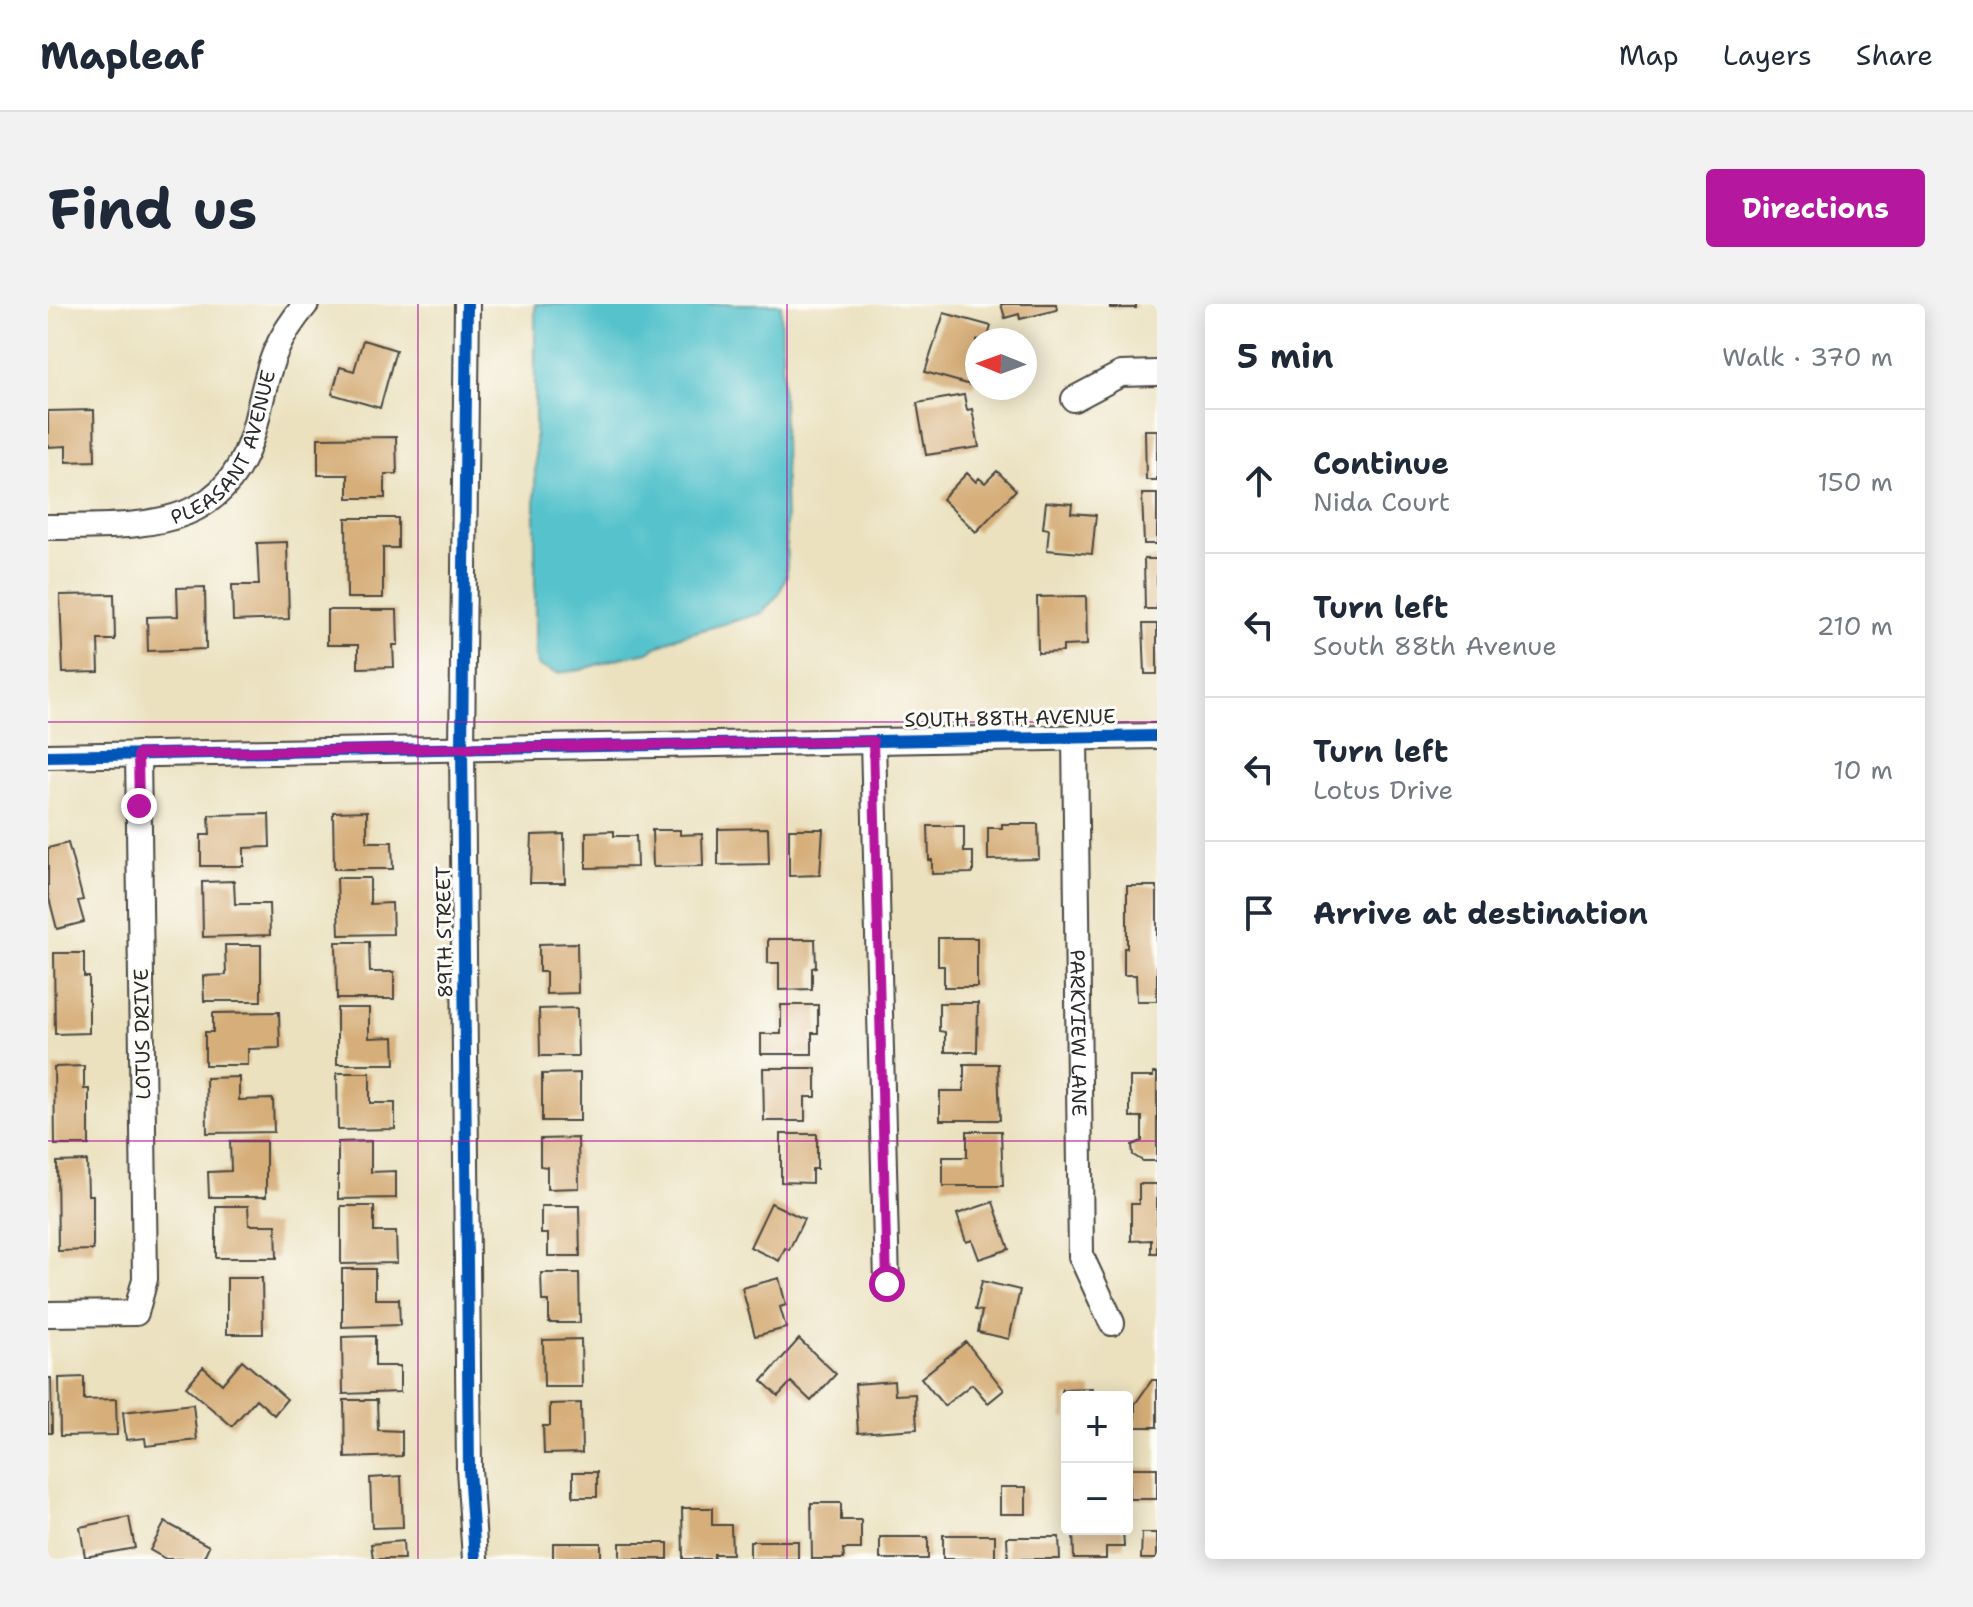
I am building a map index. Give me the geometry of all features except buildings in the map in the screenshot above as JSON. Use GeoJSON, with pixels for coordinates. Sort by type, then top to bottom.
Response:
{"type":"FeatureCollection","features":[{"type":"Feature","properties":{"kind":"street","name":"PLEASANT AVENUE"},"geometry":{"type":"LineString","coordinates":[[48,527],[149,524],[177,518],[224,488],[239,467],[253,436],[273,353],[290,323],[306,304]]}},
{"type":"Feature","properties":{"kind":"street","name":"89TH STREET"},"geometry":{"type":"LineString","coordinates":[[467,304],[462,748],[469,1469],[475,1559]]}},
{"type":"Feature","properties":{"kind":"street"},"geometry":{"type":"LineString","coordinates":[[1074,399],[1121,374],[1157,373]]}},
{"type":"Feature","properties":{"kind":"street","name":"SOUTH 88TH AVENUE"},"geometry":{"type":"LineString","coordinates":[[48,756],[1157,736]]}},
{"type":"Feature","properties":{"kind":"street","name":"PARKVIEW LANE"},"geometry":{"type":"LineString","coordinates":[[1075,737],[1081,1256],[1112,1323]]}},
{"type":"Feature","properties":{"kind":"street"},"geometry":{"type":"LineString","coordinates":[[873,741],[887,1284]]}},
{"type":"Feature","properties":{"kind":"street","name":"LOTUS DRIVE"},"geometry":{"type":"LineString","coordinates":[[48,1314],[136,1313],[145,1279],[138,754]]}},
{"type":"Feature","properties":{"kind":"water"},"geometry":{"type":"Polygon","coordinates":[[[535,304],[781,304],[787,575],[779,594],[762,613],[674,638],[648,652],[581,670],[557,673],[538,666],[535,655],[535,304]]]}},
{"type":"Feature","properties":{"kind":"cycle path"},"geometry":{"type":"LineString","coordinates":[[467,304],[462,748],[469,1469],[475,1559]]}},
{"type":"Feature","properties":{"kind":"cycle path"},"geometry":{"type":"LineString","coordinates":[[48,756],[1157,736]]}},
{"type":"Feature","properties":{"kind":"route"},"geometry":{"type":"LineString","coordinates":[[139,806],[138,754],[873,741],[887,1284]]}}]}
